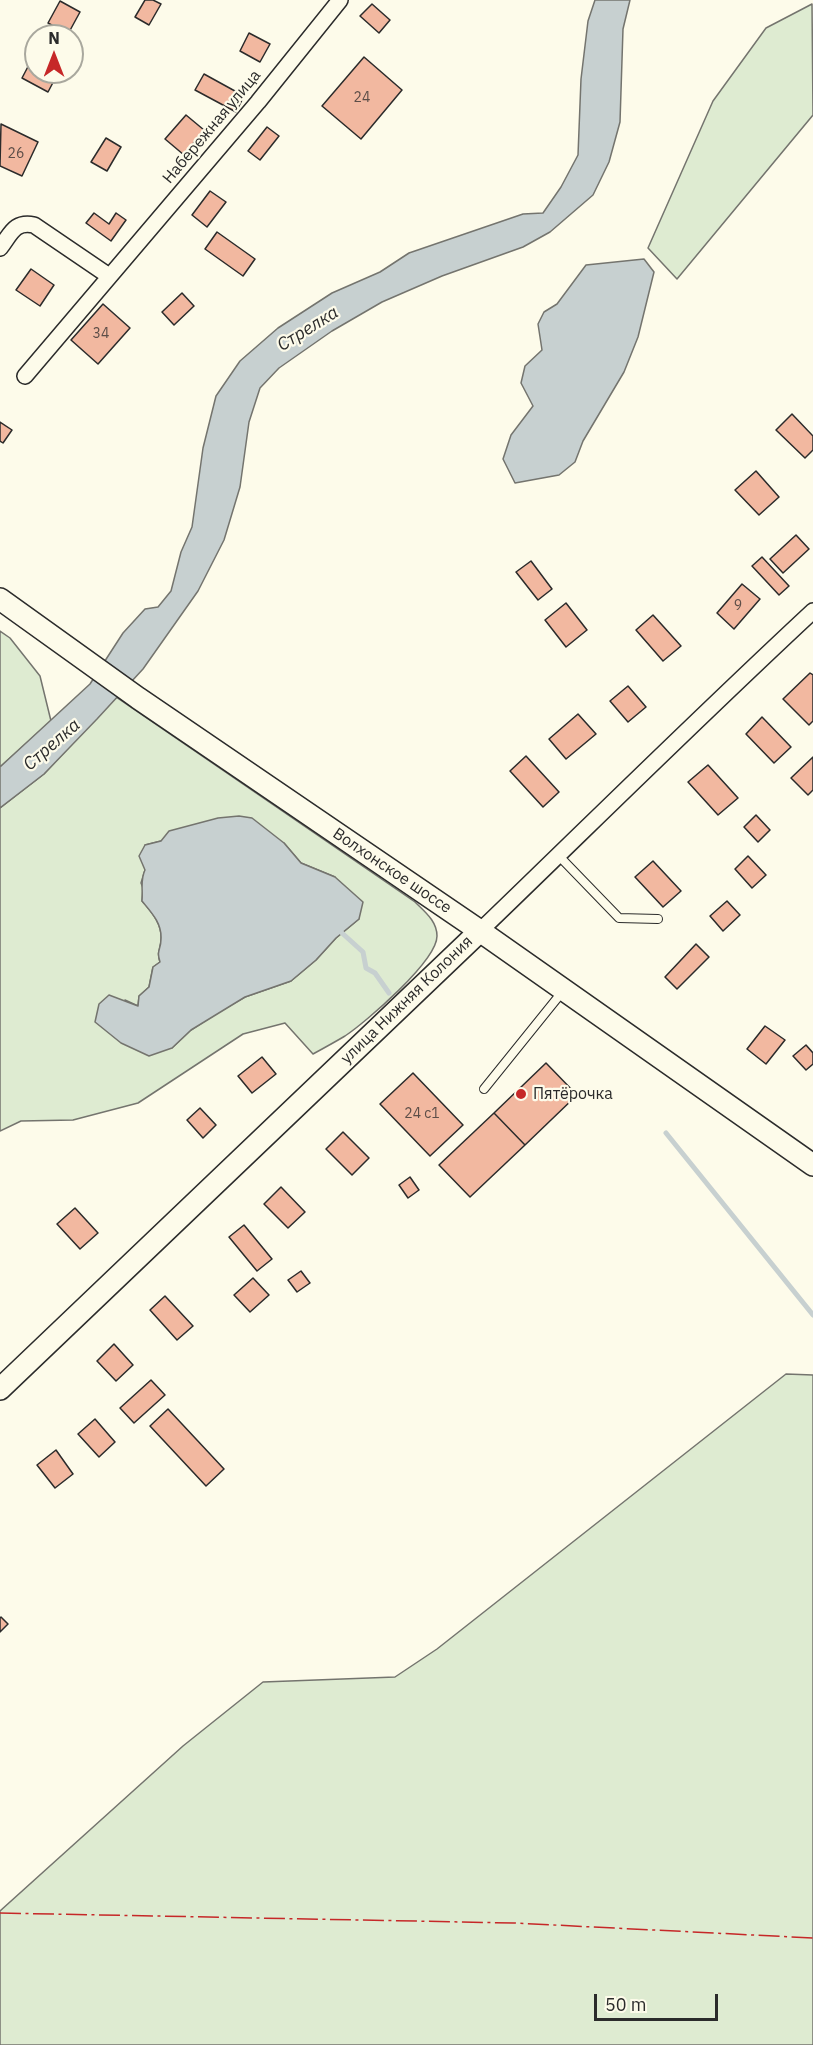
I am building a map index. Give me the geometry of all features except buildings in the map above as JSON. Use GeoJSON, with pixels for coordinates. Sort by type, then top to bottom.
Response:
{"type":"FeatureCollection","features":[{"type":"Feature","properties":{"kind":"main road","name":"Волхонское шоссе"},"geometry":{"type":"LineString","coordinates":[[0,599],[138,698],[480,931],[813,1165]]}},
{"type":"Feature","properties":{"kind":"main road","name":"улица Нижняя Колония"},"geometry":{"type":"LineString","coordinates":[[0,1389],[480,931]]}},
{"type":"Feature","properties":{"kind":"street","name":"Набережная улица"},"geometry":{"type":"LineString","coordinates":[[25,376],[258,102],[340,0]]}},
{"type":"Feature","properties":{"kind":"street"},"geometry":{"type":"LineString","coordinates":[[0,248],[15,227],[24,223],[34,225],[109,276]]}},
{"type":"Feature","properties":{"kind":"street","name":"улица Нижняя Колония"},"geometry":{"type":"LineString","coordinates":[[480,931],[557,854],[813,611]]}},
{"type":"Feature","properties":{"kind":"lane"},"geometry":{"type":"LineString","coordinates":[[557,854],[619,918],[658,919]]}},
{"type":"Feature","properties":{"kind":"lane"},"geometry":{"type":"LineString","coordinates":[[484,1089],[564,990]]}},
{"type":"Feature","properties":{"kind":"green space"},"geometry":{"type":"Polygon","coordinates":[[[812,4],[813,115],[677,279],[648,248],[713,101],[766,28],[812,4]]]}},
{"type":"Feature","properties":{"kind":"green space"},"geometry":{"type":"Polygon","coordinates":[[[0,631],[10,638],[40,676],[51,721],[0,767],[0,631]]]}},
{"type":"Feature","properties":{"kind":"green space"},"geometry":{"type":"Polygon","coordinates":[[[116,697],[415,902],[430,917],[435,926],[437,936],[434,947],[413,975],[383,1005],[345,1036],[313,1054],[285,1023],[243,1034],[138,1103],[73,1120],[21,1121],[0,1131],[0,808],[44,774],[116,697]],[[161,841],[145,845],[145,870],[141,883],[142,901],[160,928],[161,939],[158,955],[160,962],[153,967],[149,987],[139,996],[138,1006],[125,1000],[172,1048],[191,1030],[245,997],[291,981],[359,919],[335,877],[301,863],[284,843],[161,841]]]}},
{"type":"Feature","properties":{"kind":"green space"},"geometry":{"type":"Polygon","coordinates":[[[786,1374],[813,1375],[813,2045],[0,2045],[0,1911],[183,1746],[263,1682],[395,1677],[437,1649],[786,1374]]]}},
{"type":"Feature","properties":{"kind":"water","name":"Стрелка"},"geometry":{"type":"Polygon","coordinates":[[[595,0],[630,0],[623,29],[620,122],[609,162],[593,195],[550,232],[523,247],[442,276],[382,302],[332,331],[279,368],[260,388],[249,422],[240,487],[224,540],[198,591],[143,669],[44,774],[0,808],[0,767],[90,684],[123,633],[145,609],[158,607],[171,591],[181,552],[192,527],[203,448],[216,396],[240,361],[278,328],[332,293],[380,272],[409,253],[523,214],[543,213],[561,187],[578,155],[581,79],[588,21],[595,0]]]}},
{"type":"Feature","properties":{"kind":"water"},"geometry":{"type":"Polygon","coordinates":[[[644,259],[654,272],[638,337],[624,372],[583,441],[575,462],[559,475],[515,483],[503,459],[511,435],[533,406],[521,383],[525,366],[542,350],[538,324],[544,312],[557,304],[586,265],[644,259]]]}},
{"type":"Feature","properties":{"kind":"water"},"geometry":{"type":"Polygon","coordinates":[[[239,816],[252,818],[284,843],[301,863],[335,877],[363,902],[359,919],[291,981],[245,997],[191,1030],[172,1048],[149,1056],[121,1043],[95,1022],[99,1004],[109,995],[138,1006],[139,996],[149,987],[153,967],[160,962],[158,955],[161,933],[155,918],[142,901],[142,881],[145,870],[139,856],[145,845],[161,841],[169,831],[218,818],[239,816]]]}},
{"type":"Feature","properties":{"kind":"waterway"},"geometry":{"type":"LineString","coordinates":[[342,933],[363,952],[366,968],[375,973],[389,993]]}},
{"type":"Feature","properties":{"kind":"waterway"},"geometry":{"type":"LineString","coordinates":[[666,1133],[813,1315]]}},
{"type":"Feature","properties":{"kind":"power"},"geometry":{"type":"LineString","coordinates":[[0,1913],[514,1923],[813,1938]]}},
{"type":"Feature","properties":{"kind":"place","name":"Пятёрочка"},"geometry":{"type":"Point","coordinates":[521,1094]}}]}
